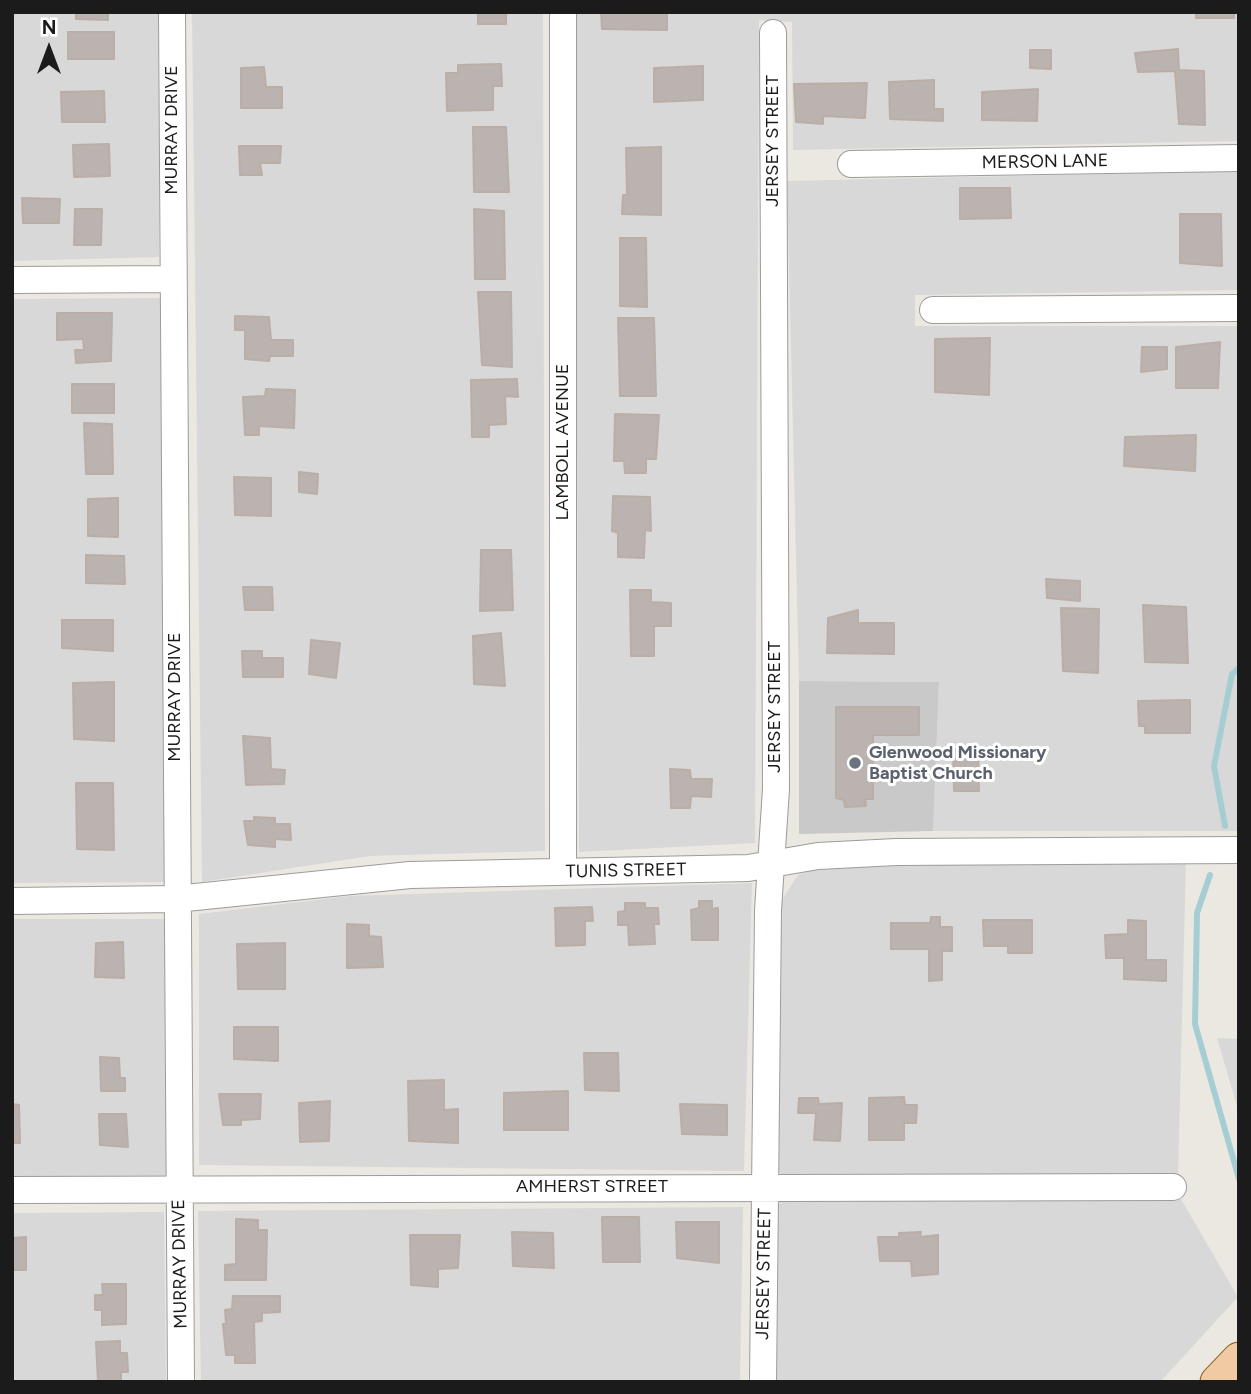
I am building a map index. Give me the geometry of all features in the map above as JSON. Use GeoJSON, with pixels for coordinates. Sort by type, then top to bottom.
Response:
{"type":"FeatureCollection","features":[{"type":"Feature","properties":{"kind":"main road"},"geometry":{"type":"LineString","coordinates":[[1217,1382],[1239,1359]]}},
{"type":"Feature","properties":{"kind":"street","name":"MURRAY DRIVE"},"geometry":{"type":"LineString","coordinates":[[172,12],[181,1382]]}},
{"type":"Feature","properties":{"kind":"street","name":"LAMBOLL AVENUE"},"geometry":{"type":"LineString","coordinates":[[563,12],[563,872]]}},
{"type":"Feature","properties":{"kind":"street","name":"JERSEY STREET"},"geometry":{"type":"LineString","coordinates":[[763,1382],[770,863],[776,789],[773,33]]}},
{"type":"Feature","properties":{"kind":"street","name":"MERSON LANE"},"geometry":{"type":"LineString","coordinates":[[851,164],[1239,159]]}},
{"type":"Feature","properties":{"kind":"street"},"geometry":{"type":"LineString","coordinates":[[12,280],[173,279]]}},
{"type":"Feature","properties":{"kind":"street"},"geometry":{"type":"LineString","coordinates":[[933,310],[1239,308]]}},
{"type":"Feature","properties":{"kind":"street","name":"TUNIS STREET"},"geometry":{"type":"LineString","coordinates":[[12,901],[176,899],[373,878],[747,869],[818,856],[897,852],[1239,850]]}},
{"type":"Feature","properties":{"kind":"street","name":"AMHERST STREET"},"geometry":{"type":"LineString","coordinates":[[12,1190],[1173,1186]]}},
{"type":"Feature","properties":{"kind":"shaded area"},"geometry":{"type":"Polygon","coordinates":[[[12,12],[159,12],[159,257],[12,261],[12,12]]]}},
{"type":"Feature","properties":{"kind":"shaded area"},"geometry":{"type":"Polygon","coordinates":[[[192,12],[543,12],[545,851],[370,856],[202,882],[192,12]]]}},
{"type":"Feature","properties":{"kind":"shaded area"},"geometry":{"type":"Polygon","coordinates":[[[575,12],[1239,12],[1239,141],[793,150],[792,22],[759,20],[755,843],[579,852],[575,12]]]}},
{"type":"Feature","properties":{"kind":"shaded area"},"geometry":{"type":"Polygon","coordinates":[[[1239,171],[1239,290],[915,295],[915,326],[1239,326],[1239,831],[933,831],[939,682],[799,681],[787,181],[1239,171]]]}},
{"type":"Feature","properties":{"kind":"shaded area"},"geometry":{"type":"Polygon","coordinates":[[[162,298],[165,882],[12,883],[12,299],[162,298]]]}},
{"type":"Feature","properties":{"kind":"shaded area"},"geometry":{"type":"Polygon","coordinates":[[[799,681],[939,682],[933,831],[799,834],[799,681]]]}},
{"type":"Feature","properties":{"kind":"shaded area"},"geometry":{"type":"Polygon","coordinates":[[[1186,860],[1178,1177],[788,1182],[775,1167],[777,907],[798,875],[819,867],[1186,860]]]}},
{"type":"Feature","properties":{"kind":"shaded area"},"geometry":{"type":"Polygon","coordinates":[[[752,883],[744,1171],[199,1165],[199,914],[349,896],[752,883]]]}},
{"type":"Feature","properties":{"kind":"shaded area"},"geometry":{"type":"Polygon","coordinates":[[[12,919],[168,919],[167,1177],[12,1177],[12,919]]]}},
{"type":"Feature","properties":{"kind":"shaded area"},"geometry":{"type":"Polygon","coordinates":[[[1217,1038],[1239,1039],[1239,1113],[1217,1038]]]}},
{"type":"Feature","properties":{"kind":"shaded area"},"geometry":{"type":"Polygon","coordinates":[[[1178,1194],[1238,1297],[1160,1382],[773,1382],[775,1207],[788,1195],[1178,1194]]]}},
{"type":"Feature","properties":{"kind":"shaded area"},"geometry":{"type":"Polygon","coordinates":[[[743,1207],[740,1382],[201,1382],[198,1211],[743,1207]]]}},
{"type":"Feature","properties":{"kind":"shaded area"},"geometry":{"type":"Polygon","coordinates":[[[164,1212],[166,1382],[12,1382],[12,1213],[164,1212]]]}},
{"type":"Feature","properties":{"kind":"building"},"geometry":{"type":"Polygon","coordinates":[[[76,12],[108,12],[108,20],[76,19],[76,12]]]}},
{"type":"Feature","properties":{"kind":"building"},"geometry":{"type":"Polygon","coordinates":[[[478,12],[506,12],[506,24],[478,24],[478,12]]]}},
{"type":"Feature","properties":{"kind":"building"},"geometry":{"type":"Polygon","coordinates":[[[601,12],[667,12],[667,30],[602,29],[601,12]]]}},
{"type":"Feature","properties":{"kind":"building"},"geometry":{"type":"Polygon","coordinates":[[[1196,12],[1234,12],[1234,18],[1196,18],[1196,12]]]}},
{"type":"Feature","properties":{"kind":"building"},"geometry":{"type":"Polygon","coordinates":[[[68,32],[114,32],[114,59],[68,59],[68,32]]]}},
{"type":"Feature","properties":{"kind":"building"},"geometry":{"type":"Polygon","coordinates":[[[1178,49],[1179,70],[1204,71],[1205,125],[1179,124],[1175,71],[1138,72],[1135,53],[1178,49]]]}},
{"type":"Feature","properties":{"kind":"building"},"geometry":{"type":"Polygon","coordinates":[[[1030,50],[1051,50],[1051,69],[1030,68],[1030,50]]]}},
{"type":"Feature","properties":{"kind":"building"},"geometry":{"type":"Polygon","coordinates":[[[501,64],[502,86],[493,86],[493,110],[447,111],[446,73],[458,73],[458,65],[501,64]]]}},
{"type":"Feature","properties":{"kind":"building"},"geometry":{"type":"Polygon","coordinates":[[[703,66],[703,100],[654,102],[654,68],[703,66]]]}},
{"type":"Feature","properties":{"kind":"building"},"geometry":{"type":"Polygon","coordinates":[[[264,67],[266,87],[282,87],[282,108],[241,108],[241,68],[264,67]]]}},
{"type":"Feature","properties":{"kind":"building"},"geometry":{"type":"Polygon","coordinates":[[[934,80],[934,109],[943,109],[943,121],[890,119],[889,82],[934,80]]]}},
{"type":"Feature","properties":{"kind":"building"},"geometry":{"type":"Polygon","coordinates":[[[867,83],[865,118],[823,116],[823,124],[796,122],[794,84],[867,83]]]}},
{"type":"Feature","properties":{"kind":"building"},"geometry":{"type":"Polygon","coordinates":[[[1038,89],[1037,121],[982,120],[982,92],[1038,89]]]}},
{"type":"Feature","properties":{"kind":"building"},"geometry":{"type":"Polygon","coordinates":[[[104,91],[105,122],[62,122],[61,92],[104,91]]]}},
{"type":"Feature","properties":{"kind":"building"},"geometry":{"type":"Polygon","coordinates":[[[473,127],[506,127],[509,192],[474,192],[473,127]]]}},
{"type":"Feature","properties":{"kind":"building"},"geometry":{"type":"Polygon","coordinates":[[[109,144],[110,176],[74,177],[73,145],[109,144]]]}},
{"type":"Feature","properties":{"kind":"building"},"geometry":{"type":"Polygon","coordinates":[[[239,146],[281,146],[280,163],[260,163],[262,175],[240,175],[239,146]]]}},
{"type":"Feature","properties":{"kind":"building"},"geometry":{"type":"Polygon","coordinates":[[[661,147],[661,215],[622,214],[623,195],[627,195],[626,148],[661,147]]]}},
{"type":"Feature","properties":{"kind":"building"},"geometry":{"type":"Polygon","coordinates":[[[960,188],[1010,188],[1011,218],[960,219],[960,188]]]}},
{"type":"Feature","properties":{"kind":"building"},"geometry":{"type":"Polygon","coordinates":[[[22,198],[60,199],[59,223],[23,223],[22,198]]]}},
{"type":"Feature","properties":{"kind":"building"},"geometry":{"type":"Polygon","coordinates":[[[75,209],[102,209],[101,245],[74,245],[75,209]]]}},
{"type":"Feature","properties":{"kind":"building"},"geometry":{"type":"Polygon","coordinates":[[[474,209],[504,211],[505,279],[475,279],[474,209]]]}},
{"type":"Feature","properties":{"kind":"building"},"geometry":{"type":"Polygon","coordinates":[[[1180,214],[1221,214],[1222,266],[1180,263],[1180,214]]]}},
{"type":"Feature","properties":{"kind":"building"},"geometry":{"type":"Polygon","coordinates":[[[620,238],[646,238],[647,307],[620,306],[620,238]]]}},
{"type":"Feature","properties":{"kind":"building"},"geometry":{"type":"Polygon","coordinates":[[[478,292],[511,292],[512,367],[482,365],[478,292]]]}},
{"type":"Feature","properties":{"kind":"building"},"geometry":{"type":"Polygon","coordinates":[[[57,313],[112,313],[111,361],[76,363],[75,350],[84,350],[83,339],[57,340],[57,313]]]}},
{"type":"Feature","properties":{"kind":"building"},"geometry":{"type":"Polygon","coordinates":[[[235,316],[269,317],[271,340],[293,340],[293,356],[270,356],[269,361],[245,359],[245,330],[235,330],[235,316]]]}},
{"type":"Feature","properties":{"kind":"building"},"geometry":{"type":"Polygon","coordinates":[[[618,318],[654,318],[656,396],[620,396],[618,318]]]}},
{"type":"Feature","properties":{"kind":"building"},"geometry":{"type":"Polygon","coordinates":[[[990,338],[989,395],[935,392],[935,339],[990,338]]]}},
{"type":"Feature","properties":{"kind":"building"},"geometry":{"type":"Polygon","coordinates":[[[1220,342],[1218,388],[1176,388],[1176,347],[1220,342]]]}},
{"type":"Feature","properties":{"kind":"building"},"geometry":{"type":"Polygon","coordinates":[[[1142,347],[1167,347],[1167,369],[1141,372],[1142,347]]]}},
{"type":"Feature","properties":{"kind":"building"},"geometry":{"type":"Polygon","coordinates":[[[517,379],[518,397],[505,396],[506,424],[489,425],[489,437],[472,437],[471,380],[517,379]]]}},
{"type":"Feature","properties":{"kind":"building"},"geometry":{"type":"Polygon","coordinates":[[[72,384],[114,384],[114,413],[72,413],[72,384]]]}},
{"type":"Feature","properties":{"kind":"building"},"geometry":{"type":"Polygon","coordinates":[[[266,389],[295,390],[294,428],[259,426],[259,435],[245,435],[243,397],[265,396],[266,389]]]}},
{"type":"Feature","properties":{"kind":"building"},"geometry":{"type":"Polygon","coordinates":[[[615,414],[659,415],[656,459],[646,459],[646,473],[625,473],[624,461],[614,461],[615,414]]]}},
{"type":"Feature","properties":{"kind":"building"},"geometry":{"type":"Polygon","coordinates":[[[84,423],[112,424],[113,474],[86,474],[84,423]]]}},
{"type":"Feature","properties":{"kind":"building"},"geometry":{"type":"Polygon","coordinates":[[[1196,435],[1195,471],[1124,466],[1125,437],[1196,435]]]}},
{"type":"Feature","properties":{"kind":"building"},"geometry":{"type":"Polygon","coordinates":[[[299,472],[318,474],[317,494],[299,492],[299,472]]]}},
{"type":"Feature","properties":{"kind":"building"},"geometry":{"type":"Polygon","coordinates":[[[234,477],[271,478],[271,516],[235,515],[234,477]]]}},
{"type":"Feature","properties":{"kind":"building"},"geometry":{"type":"Polygon","coordinates":[[[613,496],[650,497],[651,531],[645,530],[644,558],[618,557],[618,533],[612,531],[613,496]]]}},
{"type":"Feature","properties":{"kind":"building"},"geometry":{"type":"Polygon","coordinates":[[[118,498],[118,537],[88,536],[88,499],[118,498]]]}},
{"type":"Feature","properties":{"kind":"building"},"geometry":{"type":"Polygon","coordinates":[[[481,550],[511,550],[513,610],[480,611],[481,550]]]}},
{"type":"Feature","properties":{"kind":"building"},"geometry":{"type":"Polygon","coordinates":[[[86,555],[124,556],[125,584],[86,583],[86,555]]]}},
{"type":"Feature","properties":{"kind":"building"},"geometry":{"type":"Polygon","coordinates":[[[1046,579],[1080,581],[1080,601],[1047,598],[1046,579]]]}},
{"type":"Feature","properties":{"kind":"building"},"geometry":{"type":"Polygon","coordinates":[[[243,587],[272,587],[273,610],[245,610],[243,587]]]}},
{"type":"Feature","properties":{"kind":"building"},"geometry":{"type":"Polygon","coordinates":[[[630,590],[651,590],[651,602],[671,603],[671,626],[654,626],[654,656],[631,656],[630,590]]]}},
{"type":"Feature","properties":{"kind":"building"},"geometry":{"type":"Polygon","coordinates":[[[1143,605],[1186,607],[1188,663],[1145,662],[1143,605]]]}},
{"type":"Feature","properties":{"kind":"building"},"geometry":{"type":"Polygon","coordinates":[[[1061,608],[1099,609],[1098,673],[1063,671],[1061,608]]]}},
{"type":"Feature","properties":{"kind":"building"},"geometry":{"type":"Polygon","coordinates":[[[858,610],[858,623],[894,623],[894,654],[827,653],[828,618],[858,610]]]}},
{"type":"Feature","properties":{"kind":"building"},"geometry":{"type":"Polygon","coordinates":[[[62,620],[113,620],[113,651],[62,648],[62,620]]]}},
{"type":"Feature","properties":{"kind":"building"},"geometry":{"type":"Polygon","coordinates":[[[501,633],[505,686],[474,684],[473,636],[501,633]]]}},
{"type":"Feature","properties":{"kind":"building"},"geometry":{"type":"Polygon","coordinates":[[[311,640],[340,643],[336,678],[309,674],[311,640]]]}},
{"type":"Feature","properties":{"kind":"building"},"geometry":{"type":"Polygon","coordinates":[[[242,651],[262,651],[262,658],[283,658],[283,677],[243,677],[242,651]]]}},
{"type":"Feature","properties":{"kind":"building"},"geometry":{"type":"Polygon","coordinates":[[[114,682],[114,741],[74,739],[73,683],[114,682]]]}},
{"type":"Feature","properties":{"kind":"building"},"geometry":{"type":"Polygon","coordinates":[[[1190,700],[1190,733],[1145,733],[1145,726],[1139,726],[1138,701],[1190,700]]]}},
{"type":"Feature","properties":{"kind":"building"},"geometry":{"type":"Polygon","coordinates":[[[836,707],[919,707],[919,735],[873,735],[873,799],[865,799],[866,806],[845,807],[844,800],[836,798],[836,707]]]}},
{"type":"Feature","properties":{"kind":"building"},"geometry":{"type":"Polygon","coordinates":[[[243,736],[270,738],[271,769],[285,770],[284,784],[246,785],[243,736]]]}},
{"type":"Feature","properties":{"kind":"building"},"geometry":{"type":"Polygon","coordinates":[[[953,749],[978,749],[979,791],[954,791],[953,749]]]}},
{"type":"Feature","properties":{"kind":"building"},"geometry":{"type":"Polygon","coordinates":[[[670,769],[690,770],[691,779],[712,779],[711,797],[691,796],[690,808],[671,808],[670,769]]]}},
{"type":"Feature","properties":{"kind":"building"},"geometry":{"type":"Polygon","coordinates":[[[76,783],[113,783],[114,850],[77,849],[76,783]]]}},
{"type":"Feature","properties":{"kind":"building"},"geometry":{"type":"Polygon","coordinates":[[[254,817],[275,818],[275,824],[290,824],[291,840],[275,839],[275,847],[248,845],[244,821],[254,821],[254,817]]]}},
{"type":"Feature","properties":{"kind":"building"},"geometry":{"type":"Polygon","coordinates":[[[699,901],[712,901],[712,909],[718,908],[718,940],[692,940],[691,910],[699,908],[699,901]]]}},
{"type":"Feature","properties":{"kind":"building"},"geometry":{"type":"Polygon","coordinates":[[[625,903],[645,903],[645,908],[658,908],[659,924],[654,924],[655,944],[629,945],[628,925],[618,925],[618,912],[625,911],[625,903]]]}},
{"type":"Feature","properties":{"kind":"building"},"geometry":{"type":"Polygon","coordinates":[[[592,907],[593,921],[585,921],[585,945],[556,946],[555,908],[592,907]]]}},
{"type":"Feature","properties":{"kind":"building"},"geometry":{"type":"Polygon","coordinates":[[[931,917],[940,917],[940,927],[952,927],[952,951],[942,951],[942,980],[929,981],[929,949],[891,949],[891,923],[930,923],[931,917]]]}},
{"type":"Feature","properties":{"kind":"building"},"geometry":{"type":"Polygon","coordinates":[[[983,920],[1032,920],[1032,953],[1008,953],[1008,946],[984,946],[983,920]]]}},
{"type":"Feature","properties":{"kind":"building"},"geometry":{"type":"Polygon","coordinates":[[[1128,920],[1146,921],[1146,960],[1166,960],[1166,981],[1124,979],[1124,958],[1106,958],[1105,935],[1128,934],[1128,920]]]}},
{"type":"Feature","properties":{"kind":"building"},"geometry":{"type":"Polygon","coordinates":[[[347,924],[369,925],[369,936],[381,937],[383,967],[347,968],[347,924]]]}},
{"type":"Feature","properties":{"kind":"building"},"geometry":{"type":"Polygon","coordinates":[[[123,942],[124,978],[95,977],[96,943],[123,942]]]}},
{"type":"Feature","properties":{"kind":"building"},"geometry":{"type":"Polygon","coordinates":[[[285,943],[285,989],[238,989],[237,944],[285,943]]]}},
{"type":"Feature","properties":{"kind":"building"},"geometry":{"type":"Polygon","coordinates":[[[234,1027],[278,1027],[278,1061],[234,1059],[234,1027]]]}},
{"type":"Feature","properties":{"kind":"building"},"geometry":{"type":"Polygon","coordinates":[[[584,1053],[618,1053],[619,1091],[585,1090],[584,1053]]]}},
{"type":"Feature","properties":{"kind":"building"},"geometry":{"type":"Polygon","coordinates":[[[100,1057],[119,1058],[120,1078],[125,1078],[125,1091],[101,1091],[100,1057]]]}},
{"type":"Feature","properties":{"kind":"building"},"geometry":{"type":"Polygon","coordinates":[[[444,1080],[444,1110],[458,1109],[458,1143],[409,1141],[408,1081],[444,1080]]]}},
{"type":"Feature","properties":{"kind":"building"},"geometry":{"type":"Polygon","coordinates":[[[568,1091],[568,1130],[504,1130],[504,1093],[568,1091]]]}},
{"type":"Feature","properties":{"kind":"building"},"geometry":{"type":"Polygon","coordinates":[[[219,1094],[261,1094],[260,1119],[241,1120],[241,1125],[223,1125],[219,1094]]]}},
{"type":"Feature","properties":{"kind":"building"},"geometry":{"type":"Polygon","coordinates":[[[904,1097],[905,1105],[917,1105],[916,1123],[904,1123],[904,1140],[869,1140],[869,1098],[904,1097]]]}},
{"type":"Feature","properties":{"kind":"building"},"geometry":{"type":"Polygon","coordinates":[[[799,1098],[818,1098],[819,1104],[842,1103],[840,1141],[814,1140],[816,1113],[798,1113],[799,1098]]]}},
{"type":"Feature","properties":{"kind":"building"},"geometry":{"type":"Polygon","coordinates":[[[330,1101],[329,1141],[300,1142],[299,1103],[330,1101]]]}},
{"type":"Feature","properties":{"kind":"building"},"geometry":{"type":"Polygon","coordinates":[[[12,1104],[19,1105],[20,1143],[12,1143],[12,1104]]]}},
{"type":"Feature","properties":{"kind":"building"},"geometry":{"type":"Polygon","coordinates":[[[680,1104],[727,1105],[727,1135],[682,1134],[680,1104]]]}},
{"type":"Feature","properties":{"kind":"building"},"geometry":{"type":"Polygon","coordinates":[[[99,1114],[126,1114],[128,1147],[100,1145],[99,1114]]]}},
{"type":"Feature","properties":{"kind":"building"},"geometry":{"type":"Polygon","coordinates":[[[602,1217],[639,1217],[640,1262],[603,1262],[602,1217]]]}},
{"type":"Feature","properties":{"kind":"building"},"geometry":{"type":"Polygon","coordinates":[[[236,1219],[258,1220],[258,1230],[267,1230],[266,1280],[225,1280],[225,1265],[236,1264],[236,1219]]]}},
{"type":"Feature","properties":{"kind":"building"},"geometry":{"type":"Polygon","coordinates":[[[676,1222],[719,1222],[719,1263],[677,1258],[676,1222]]]}},
{"type":"Feature","properties":{"kind":"building"},"geometry":{"type":"Polygon","coordinates":[[[512,1232],[553,1233],[554,1268],[513,1266],[512,1232]]]}},
{"type":"Feature","properties":{"kind":"building"},"geometry":{"type":"Polygon","coordinates":[[[921,1232],[920,1237],[938,1235],[938,1274],[912,1276],[911,1261],[880,1261],[878,1237],[899,1237],[899,1233],[921,1232]]]}},
{"type":"Feature","properties":{"kind":"building"},"geometry":{"type":"Polygon","coordinates":[[[410,1235],[460,1235],[458,1268],[438,1269],[438,1287],[411,1285],[410,1235]]]}},
{"type":"Feature","properties":{"kind":"building"},"geometry":{"type":"Polygon","coordinates":[[[26,1237],[26,1270],[12,1270],[12,1238],[26,1237]]]}},
{"type":"Feature","properties":{"kind":"building"},"geometry":{"type":"Polygon","coordinates":[[[102,1284],[126,1284],[126,1324],[102,1325],[102,1310],[95,1310],[95,1295],[103,1295],[102,1284]]]}},
{"type":"Feature","properties":{"kind":"building"},"geometry":{"type":"Polygon","coordinates":[[[233,1296],[280,1296],[280,1312],[262,1313],[262,1321],[254,1322],[255,1363],[235,1363],[235,1355],[226,1355],[223,1324],[226,1324],[225,1310],[232,1309],[233,1296]]]}},
{"type":"Feature","properties":{"kind":"building"},"geometry":{"type":"Polygon","coordinates":[[[120,1341],[120,1353],[127,1353],[128,1372],[121,1372],[121,1382],[98,1382],[96,1342],[120,1341]]]}},
{"type":"Feature","properties":{"kind":"waterway"},"geometry":{"type":"LineString","coordinates":[[1225,826],[1214,766],[1232,674],[1239,668]]}},
{"type":"Feature","properties":{"kind":"waterway"},"geometry":{"type":"LineString","coordinates":[[1210,875],[1197,913],[1195,1024],[1239,1179]]}},
{"type":"Feature","properties":{"kind":"place","name":"Glenwood Missionary Baptist Church"},"geometry":{"type":"Point","coordinates":[855,763]}}]}
